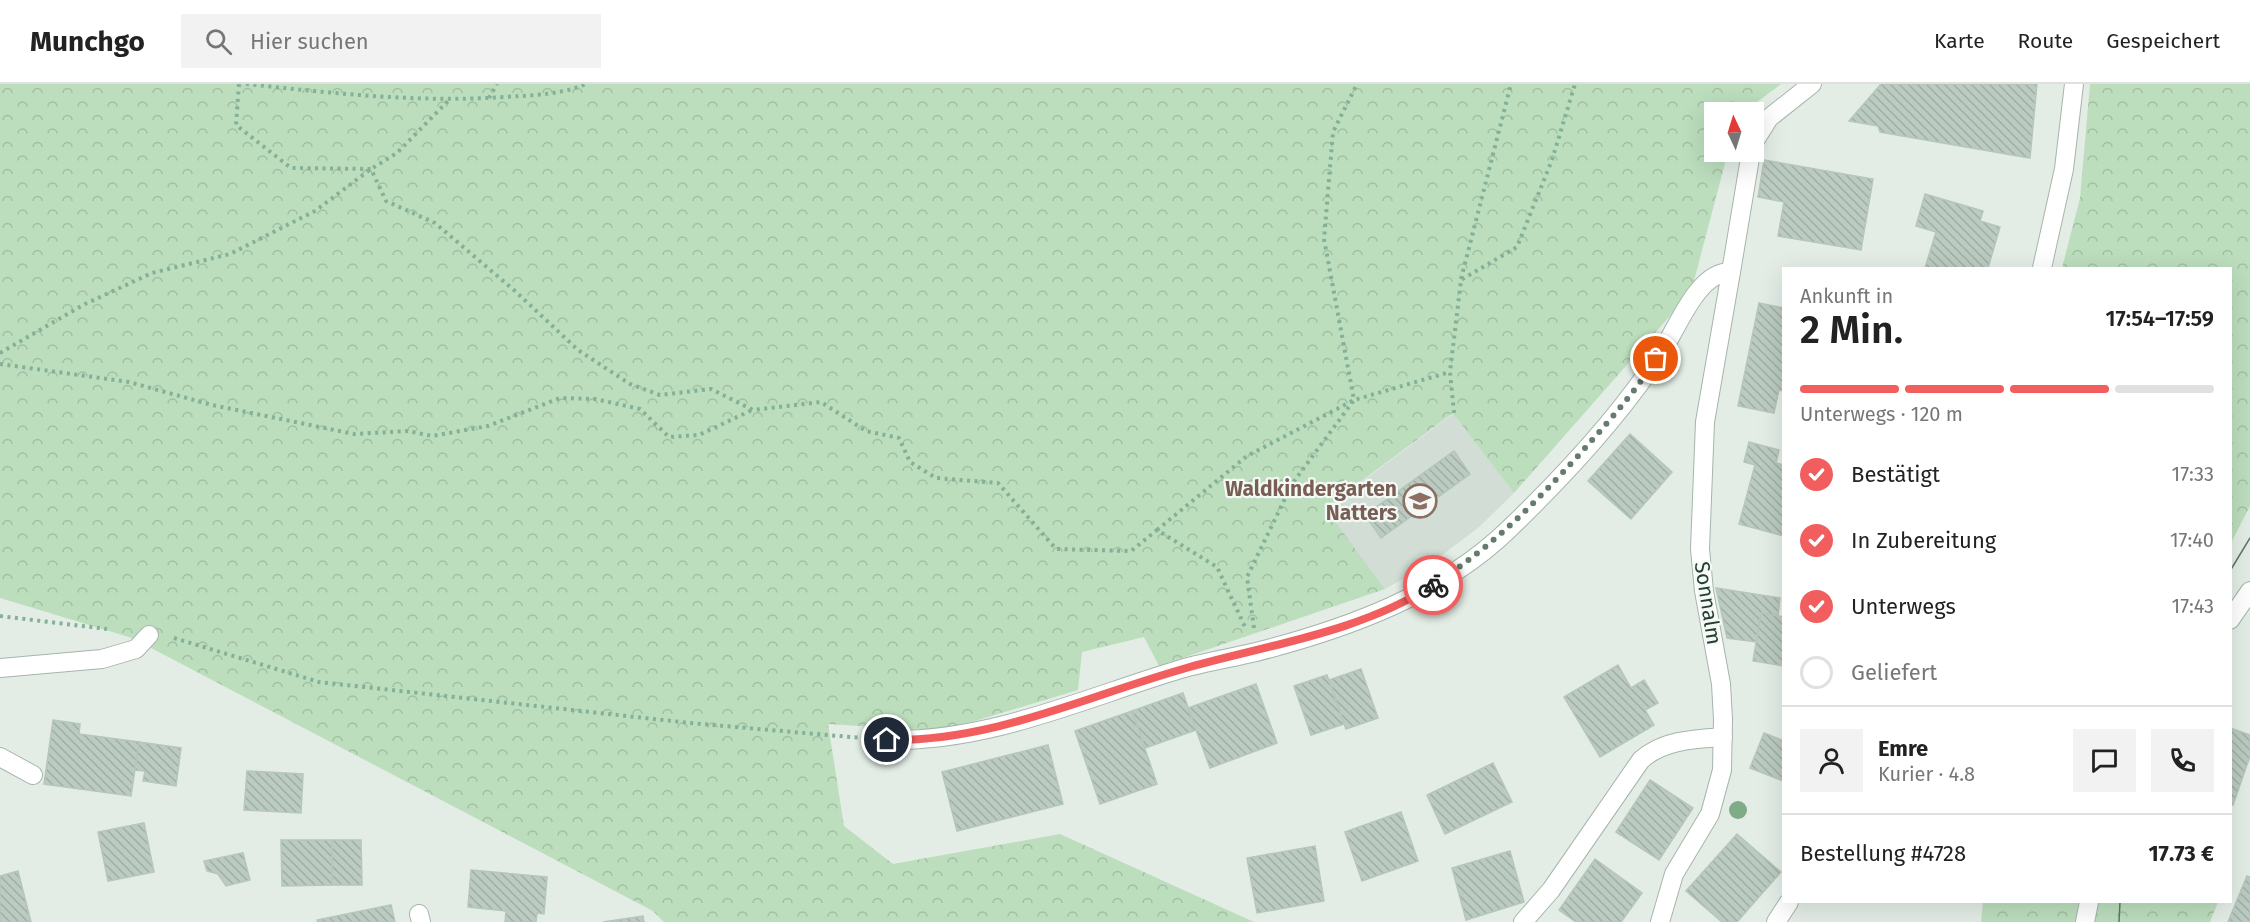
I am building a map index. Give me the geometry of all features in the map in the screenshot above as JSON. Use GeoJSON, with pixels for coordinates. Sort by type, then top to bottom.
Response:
{"type":"FeatureCollection","features":[{"type":"Feature","properties":{"kind":"street"},"geometry":{"type":"LineString","coordinates":[[1764,126],[1769,118],[1812,84]]}},
{"type":"Feature","properties":{"kind":"street"},"geometry":{"type":"LineString","coordinates":[[2042,267],[2064,169],[2074,84]]}},
{"type":"Feature","properties":{"kind":"street","name":"Sonnalm"},"geometry":{"type":"LineString","coordinates":[[1660,922],[1674,874],[1710,814],[1717,796],[1722,770],[1721,684],[1704,591],[1700,549],[1705,422],[1749,162]]}},
{"type":"Feature","properties":{"kind":"street"},"geometry":{"type":"LineString","coordinates":[[887,740],[932,740],[1006,726],[1183,669],[1258,651],[1395,605],[1428,588],[1477,556],[1537,501],[1636,389],[1701,286],[1719,273],[1731,272]]}},
{"type":"Feature","properties":{"kind":"street"},"geometry":{"type":"LineString","coordinates":[[2232,617],[2250,591]]}},
{"type":"Feature","properties":{"kind":"street"},"geometry":{"type":"LineString","coordinates":[[0,668],[102,659],[136,649],[149,634]]}},
{"type":"Feature","properties":{"kind":"street"},"geometry":{"type":"LineString","coordinates":[[1523,922],[1551,890],[1646,755],[1676,742],[1723,737]]}},
{"type":"Feature","properties":{"kind":"street"},"geometry":{"type":"LineString","coordinates":[[0,757],[33,775]]}},
{"type":"Feature","properties":{"kind":"street"},"geometry":{"type":"LineString","coordinates":[[1776,922],[1789,903]]}},
{"type":"Feature","properties":{"kind":"street"},"geometry":{"type":"LineString","coordinates":[[2085,922],[2089,903]]}},
{"type":"Feature","properties":{"kind":"path"},"geometry":{"type":"LineString","coordinates":[[239,84],[236,126],[291,168],[371,168]]}},
{"type":"Feature","properties":{"kind":"path"},"geometry":{"type":"LineString","coordinates":[[246,84],[359,96],[450,100],[562,93],[586,84]]}},
{"type":"Feature","properties":{"kind":"path"},"geometry":{"type":"LineString","coordinates":[[489,99],[497,84]]}},
{"type":"Feature","properties":{"kind":"path"},"geometry":{"type":"LineString","coordinates":[[1258,651],[1247,578],[1292,484],[1354,400],[1324,239],[1333,132],[1357,84]]}},
{"type":"Feature","properties":{"kind":"path"},"geometry":{"type":"LineString","coordinates":[[1454,413],[1450,372],[1461,280],[1511,84]]}},
{"type":"Feature","properties":{"kind":"path"},"geometry":{"type":"LineString","coordinates":[[1461,280],[1517,247],[1552,160],[1575,84]]}},
{"type":"Feature","properties":{"kind":"path"},"geometry":{"type":"LineString","coordinates":[[0,353],[85,304],[152,273],[230,254],[315,211],[371,168],[398,153],[450,100]]}},
{"type":"Feature","properties":{"kind":"path"},"geometry":{"type":"LineString","coordinates":[[371,168],[386,201],[435,223],[515,291],[578,350],[630,384],[660,395],[711,389],[753,410]]}},
{"type":"Feature","properties":{"kind":"path"},"geometry":{"type":"LineString","coordinates":[[0,364],[129,382],[212,405],[354,434],[408,431],[432,436],[488,426],[560,398],[595,399],[640,409],[669,437],[699,435],[753,410],[821,402],[866,432],[899,438],[910,462],[936,478],[998,483],[1056,549],[1131,551],[1247,456],[1354,400],[1450,372]]}},
{"type":"Feature","properties":{"kind":"path"},"geometry":{"type":"LineString","coordinates":[[1157,530],[1217,567],[1258,651]]}},
{"type":"Feature","properties":{"kind":"path"},"geometry":{"type":"LineString","coordinates":[[0,616],[187,640],[320,682],[690,723],[887,740]]}},
{"type":"Feature","properties":{"kind":"shaded area","name":"Waldkindergarten Natters"},"geometry":{"type":"Polygon","coordinates":[[[1454,413],[1514,493],[1479,527],[1433,562],[1385,589],[1325,509],[1454,413]]]}},
{"type":"Feature","properties":{"kind":"green space"},"geometry":{"type":"Polygon","coordinates":[[[0,84],[1781,84],[1757,102],[1704,102],[1704,162],[1725,162],[1691,292],[1514,493],[1453,413],[1325,508],[1385,589],[1159,666],[1144,637],[1082,652],[1078,690],[942,731],[828,724],[844,826],[893,864],[1060,834],[1254,922],[664,922],[653,911],[132,638],[0,598],[0,84]]]}},
{"type":"Feature","properties":{"kind":"green space"},"geometry":{"type":"Polygon","coordinates":[[[2090,84],[2250,84],[2250,506],[2232,541],[2232,267],[2062,267],[2080,198],[2090,84]]]}},
{"type":"Feature","properties":{"kind":"green space"},"geometry":{"type":"Polygon","coordinates":[[[1983,903],[2218,903],[2210,922],[1981,922],[1983,903]]]}},
{"type":"Feature","properties":{"kind":"building"},"geometry":{"type":"Polygon","coordinates":[[[1881,84],[2037,84],[2030,158],[1880,132],[1878,126],[1849,121],[1881,84]]]}},
{"type":"Feature","properties":{"kind":"building"},"geometry":{"type":"Polygon","coordinates":[[[1764,160],[1873,179],[1861,250],[1778,236],[1784,202],[1758,197],[1764,160]]]}},
{"type":"Feature","properties":{"kind":"building"},"geometry":{"type":"Polygon","coordinates":[[[1925,194],[1983,211],[1980,221],[2000,227],[1988,267],[1925,267],[1936,232],[1916,226],[1925,194]]]}},
{"type":"Feature","properties":{"kind":"building"},"geometry":{"type":"Polygon","coordinates":[[[1759,303],[1782,308],[1782,391],[1779,390],[1774,413],[1738,406],[1759,303]]]}},
{"type":"Feature","properties":{"kind":"building"},"geometry":{"type":"Polygon","coordinates":[[[1630,434],[1672,472],[1631,519],[1588,481],[1630,434]]]}},
{"type":"Feature","properties":{"kind":"building"},"geometry":{"type":"Polygon","coordinates":[[[1749,442],[1779,450],[1776,463],[1782,464],[1782,535],[1739,524],[1755,465],[1744,462],[1749,442]]]}},
{"type":"Feature","properties":{"kind":"building","name":"Waldkindergarten Natters"},"geometry":{"type":"Polygon","coordinates":[[[1454,451],[1470,474],[1381,538],[1365,515],[1454,451]]]}},
{"type":"Feature","properties":{"kind":"building"},"geometry":{"type":"Polygon","coordinates":[[[1716,588],[1780,598],[1778,616],[1761,613],[1756,642],[1727,638],[1716,588]]]}},
{"type":"Feature","properties":{"kind":"building"},"geometry":{"type":"Polygon","coordinates":[[[1761,613],[1782,617],[1782,666],[1753,661],[1761,613]]]}},
{"type":"Feature","properties":{"kind":"building"},"geometry":{"type":"Polygon","coordinates":[[[1618,665],[1631,688],[1644,680],[1658,703],[1645,710],[1654,725],[1600,757],[1564,697],[1618,665]]]}},
{"type":"Feature","properties":{"kind":"building"},"geometry":{"type":"Polygon","coordinates":[[[1361,669],[1378,718],[1346,729],[1329,680],[1361,669]]]}},
{"type":"Feature","properties":{"kind":"building"},"geometry":{"type":"Polygon","coordinates":[[[1327,675],[1344,724],[1311,735],[1294,686],[1327,675]]]}},
{"type":"Feature","properties":{"kind":"building"},"geometry":{"type":"Polygon","coordinates":[[[1256,684],[1277,743],[1210,768],[1188,708],[1256,684]]]}},
{"type":"Feature","properties":{"kind":"building"},"geometry":{"type":"Polygon","coordinates":[[[1183,693],[1196,730],[1145,748],[1132,711],[1183,693]]]}},
{"type":"Feature","properties":{"kind":"building"},"geometry":{"type":"Polygon","coordinates":[[[1132,711],[1157,784],[1100,804],[1075,731],[1132,711]]]}},
{"type":"Feature","properties":{"kind":"building"},"geometry":{"type":"Polygon","coordinates":[[[53,720],[80,724],[79,734],[139,742],[131,796],[44,784],[53,720]]]}},
{"type":"Feature","properties":{"kind":"building"},"geometry":{"type":"Polygon","coordinates":[[[2232,729],[2250,735],[2250,756],[2233,805],[2232,729]]]}},
{"type":"Feature","properties":{"kind":"building"},"geometry":{"type":"Polygon","coordinates":[[[1764,733],[1782,740],[1782,781],[1750,768],[1764,733]]]}},
{"type":"Feature","properties":{"kind":"building"},"geometry":{"type":"Polygon","coordinates":[[[139,742],[181,748],[176,786],[143,781],[145,771],[135,770],[139,742]]]}},
{"type":"Feature","properties":{"kind":"building"},"geometry":{"type":"Polygon","coordinates":[[[1048,745],[1063,804],[957,831],[942,772],[1048,745]]]}},
{"type":"Feature","properties":{"kind":"building"},"geometry":{"type":"Polygon","coordinates":[[[1493,763],[1512,802],[1445,834],[1427,795],[1493,763]]]}},
{"type":"Feature","properties":{"kind":"building"},"geometry":{"type":"Polygon","coordinates":[[[247,771],[303,774],[301,813],[244,810],[247,771]]]}},
{"type":"Feature","properties":{"kind":"building"},"geometry":{"type":"Polygon","coordinates":[[[1650,780],[1693,808],[1659,860],[1616,832],[1650,780]]]}},
{"type":"Feature","properties":{"kind":"building"},"geometry":{"type":"Polygon","coordinates":[[[1401,812],[1418,861],[1362,881],[1345,832],[1401,812]]]}},
{"type":"Feature","properties":{"kind":"building"},"geometry":{"type":"Polygon","coordinates":[[[144,823],[154,872],[108,881],[98,832],[144,823]]]}},
{"type":"Feature","properties":{"kind":"building"},"geometry":{"type":"Polygon","coordinates":[[[1737,834],[1781,872],[1737,922],[1722,922],[1686,891],[1737,834]]]}},
{"type":"Feature","properties":{"kind":"building"},"geometry":{"type":"Polygon","coordinates":[[[281,840],[332,840],[332,885],[282,886],[281,840]]]}},
{"type":"Feature","properties":{"kind":"building"},"geometry":{"type":"Polygon","coordinates":[[[332,840],[361,840],[362,885],[332,885],[332,840]]]}},
{"type":"Feature","properties":{"kind":"building"},"geometry":{"type":"Polygon","coordinates":[[[1315,846],[1324,901],[1257,913],[1247,858],[1315,846]]]}},
{"type":"Feature","properties":{"kind":"building"},"geometry":{"type":"Polygon","coordinates":[[[1510,851],[1524,902],[1466,920],[1452,868],[1510,851]]]}},
{"type":"Feature","properties":{"kind":"building"},"geometry":{"type":"Polygon","coordinates":[[[243,853],[250,880],[226,886],[218,874],[207,871],[204,861],[243,853]]]}},
{"type":"Feature","properties":{"kind":"building"},"geometry":{"type":"Polygon","coordinates":[[[1595,859],[1642,893],[1621,922],[1576,922],[1559,910],[1595,859]]]}},
{"type":"Feature","properties":{"kind":"building"},"geometry":{"type":"Polygon","coordinates":[[[471,870],[547,877],[544,914],[537,913],[536,922],[505,922],[506,911],[468,907],[471,870]]]}},
{"type":"Feature","properties":{"kind":"building"},"geometry":{"type":"Polygon","coordinates":[[[18,871],[31,922],[0,922],[0,876],[18,871]]]}},
{"type":"Feature","properties":{"kind":"building"},"geometry":{"type":"Polygon","coordinates":[[[2247,876],[2250,877],[2250,922],[2228,922],[2247,876]]]}},
{"type":"Feature","properties":{"kind":"building"},"geometry":{"type":"Polygon","coordinates":[[[391,905],[395,922],[318,922],[317,920],[391,905]]]}},
{"type":"Feature","properties":{"kind":"building"},"geometry":{"type":"Polygon","coordinates":[[[643,916],[644,922],[603,922],[643,916]]]}},
{"type":"Feature","properties":{"kind":"tram line"},"geometry":{"type":"LineString","coordinates":[[2232,568],[2250,538]]}},
{"type":"Feature","properties":{"kind":"tram line"},"geometry":{"type":"LineString","coordinates":[[2119,922],[2120,903]]}},
{"type":"Feature","properties":{"kind":"way so far"},"geometry":{"type":"LineString","coordinates":[[1433,585],[1477,556],[1537,501],[1636,389],[1656,359]]}},
{"type":"Feature","properties":{"kind":"place","name":"Waldkindergarten Natters"},"geometry":{"type":"Point","coordinates":[1420,501]}},
{"type":"Feature","properties":{"kind":"route"},"geometry":{"type":"LineString","coordinates":[[887,740],[932,740],[1006,726],[1183,669],[1258,651],[1326,630],[1395,605],[1433,585]]}}]}
